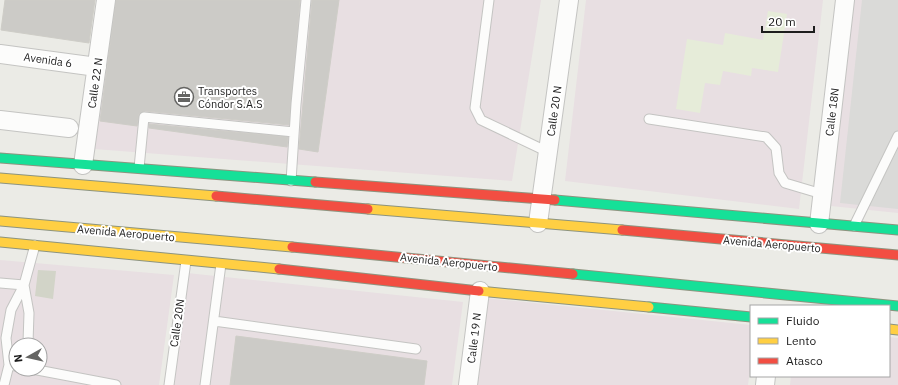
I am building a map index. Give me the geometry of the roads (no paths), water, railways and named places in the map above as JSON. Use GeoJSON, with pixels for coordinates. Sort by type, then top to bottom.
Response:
{"type":"FeatureCollection","features":[{"type":"Feature","properties":{"kind":"main road","name":"Avenida Aeropuerto"},"geometry":{"type":"LineString","coordinates":[[0,158],[291,181],[362,197],[538,222],[898,255]]}},
{"type":"Feature","properties":{"kind":"main road","name":"Avenida Aeropuerto"},"geometry":{"type":"LineString","coordinates":[[0,178],[362,197],[541,199],[898,230]]}},
{"type":"Feature","properties":{"kind":"main road","name":"Avenida Aeropuerto"},"geometry":{"type":"LineString","coordinates":[[0,221],[367,254],[559,276],[887,305]]}},
{"type":"Feature","properties":{"kind":"main road","name":"Avenida Aeropuerto"},"geometry":{"type":"LineString","coordinates":[[0,242],[333,274],[480,291],[558,295],[750,317]]}},
{"type":"Feature","properties":{"kind":"main road"},"geometry":{"type":"LineString","coordinates":[[333,274],[367,254]]}},
{"type":"Feature","properties":{"kind":"street","name":"Calle 22 N"},"geometry":{"type":"LineString","coordinates":[[83,165],[106,0]]}},
{"type":"Feature","properties":{"kind":"street","name":"Calle 20 N"},"geometry":{"type":"LineString","coordinates":[[538,222],[569,0]]}},
{"type":"Feature","properties":{"kind":"street","name":"Calle 18N"},"geometry":{"type":"LineString","coordinates":[[818,224],[845,0]]}},
{"type":"Feature","properties":{"kind":"street","name":"Avenida 6"},"geometry":{"type":"LineString","coordinates":[[0,54],[97,67]]}},
{"type":"Feature","properties":{"kind":"street"},"geometry":{"type":"LineString","coordinates":[[0,120],[69,128]]}},
{"type":"Feature","properties":{"kind":"street","name":"Calle 19 N"},"geometry":{"type":"LineString","coordinates":[[468,385],[480,291]]}},
{"type":"Feature","properties":{"kind":"lane"},"geometry":{"type":"LineString","coordinates":[[291,181],[296,104],[306,0]]}},
{"type":"Feature","properties":{"kind":"lane"},"geometry":{"type":"LineString","coordinates":[[489,0],[476,108],[481,120],[548,152]]}},
{"type":"Feature","properties":{"kind":"lane"},"geometry":{"type":"LineString","coordinates":[[139,169],[144,117],[294,132]]}},
{"type":"Feature","properties":{"kind":"lane"},"geometry":{"type":"LineString","coordinates":[[649,119],[766,137],[776,148],[779,173],[785,183],[822,194]]}},
{"type":"Feature","properties":{"kind":"lane"},"geometry":{"type":"LineString","coordinates":[[853,226],[898,136]]}},
{"type":"Feature","properties":{"kind":"lane"},"geometry":{"type":"LineString","coordinates":[[8,346],[6,338],[11,310],[24,285],[35,245]]}},
{"type":"Feature","properties":{"kind":"lane","name":"Calle 20N"},"geometry":{"type":"LineString","coordinates":[[169,385],[186,261]]}},
{"type":"Feature","properties":{"kind":"lane"},"geometry":{"type":"LineString","coordinates":[[205,385],[221,264]]}},
{"type":"Feature","properties":{"kind":"lane"},"geometry":{"type":"LineString","coordinates":[[0,283],[24,285]]}},
{"type":"Feature","properties":{"kind":"lane"},"geometry":{"type":"LineString","coordinates":[[24,285],[29,313],[28,337]]}},
{"type":"Feature","properties":{"kind":"lane"},"geometry":{"type":"LineString","coordinates":[[214,321],[416,349]]}},
{"type":"Feature","properties":{"kind":"lane"},"geometry":{"type":"LineString","coordinates":[[48,372],[116,384]]}},
{"type":"Feature","properties":{"kind":"place","name":"Transportes Cóndor S.A.S"},"geometry":{"type":"Point","coordinates":[184,97]}}]}
